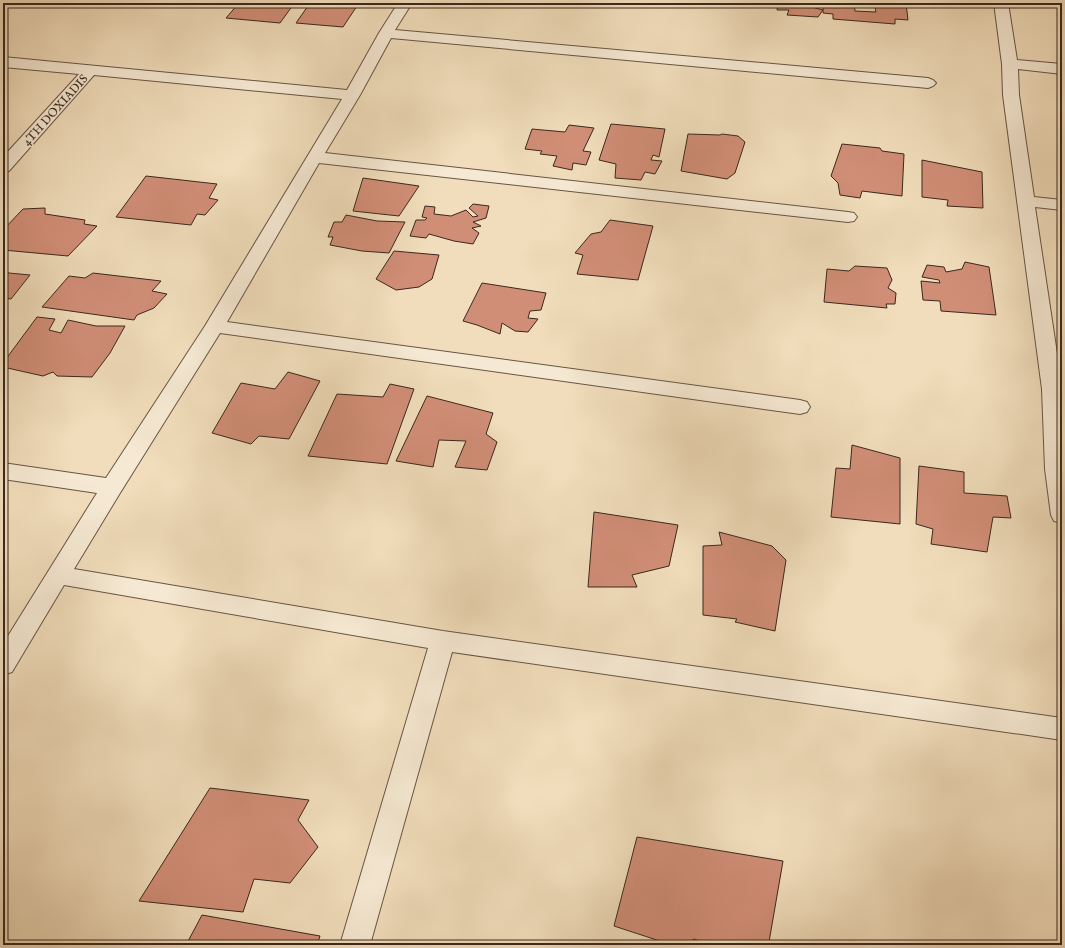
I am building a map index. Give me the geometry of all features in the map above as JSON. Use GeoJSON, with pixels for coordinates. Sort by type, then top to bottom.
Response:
{"type":"FeatureCollection","features":[{"type":"Feature","properties":{"kind":"street"},"geometry":{"type":"LineString","coordinates":[[3,665],[112,487],[216,326],[314,157],[352,95],[386,33],[405,3]]}},
{"type":"Feature","properties":{"kind":"street"},"geometry":{"type":"LineString","coordinates":[[1001,3],[1010,64],[1011,96],[1026,201],[1057,390],[1056,469],[1062,515]]}},
{"type":"Feature","properties":{"kind":"street"},"geometry":{"type":"LineString","coordinates":[[386,33],[928,83]]}},
{"type":"Feature","properties":{"kind":"street"},"geometry":{"type":"LineString","coordinates":[[3,62],[352,95]]}},
{"type":"Feature","properties":{"kind":"street"},"geometry":{"type":"LineString","coordinates":[[1010,64],[1062,69]]}},
{"type":"Feature","properties":{"kind":"street","name":"4TH DOXIADIS"},"geometry":{"type":"LineString","coordinates":[[3,167],[90,71]]}},
{"type":"Feature","properties":{"kind":"street"},"geometry":{"type":"LineString","coordinates":[[314,157],[848,217]]}},
{"type":"Feature","properties":{"kind":"street"},"geometry":{"type":"LineString","coordinates":[[1026,201],[1062,205]]}},
{"type":"Feature","properties":{"kind":"street"},"geometry":{"type":"LineString","coordinates":[[216,326],[800,407]]}},
{"type":"Feature","properties":{"kind":"street"},"geometry":{"type":"LineString","coordinates":[[3,471],[112,487]]}},
{"type":"Feature","properties":{"kind":"street"},"geometry":{"type":"LineString","coordinates":[[58,575],[443,641],[1062,729]]}},
{"type":"Feature","properties":{"kind":"street"},"geometry":{"type":"LineString","coordinates":[[354,945],[443,641]]}},
{"type":"Feature","properties":{"kind":"building"},"geometry":{"type":"Polygon","coordinates":[[[239,3],[290,3],[289,4],[293,5],[280,23],[226,18],[239,3]]]}},
{"type":"Feature","properties":{"kind":"building"},"geometry":{"type":"Polygon","coordinates":[[[310,3],[359,3],[343,27],[296,23],[310,3]]]}},
{"type":"Feature","properties":{"kind":"building"},"geometry":{"type":"Polygon","coordinates":[[[778,3],[809,3],[808,6],[823,10],[818,17],[787,15],[789,10],[777,10],[778,3]]]}},
{"type":"Feature","properties":{"kind":"building"},"geometry":{"type":"Polygon","coordinates":[[[823,3],[854,3],[855,11],[876,12],[874,3],[906,3],[908,20],[895,19],[895,24],[833,19],[833,14],[823,13],[823,3]]]}},
{"type":"Feature","properties":{"kind":"building"},"geometry":{"type":"Polygon","coordinates":[[[611,124],[665,129],[659,157],[653,155],[651,160],[662,161],[655,174],[645,172],[641,180],[615,178],[616,164],[599,160],[611,124]]]}},
{"type":"Feature","properties":{"kind":"building"},"geometry":{"type":"Polygon","coordinates":[[[569,125],[594,128],[583,151],[591,152],[586,165],[573,163],[572,170],[553,166],[557,156],[540,154],[542,151],[525,149],[532,129],[565,132],[569,125]]]}},
{"type":"Feature","properties":{"kind":"building"},"geometry":{"type":"Polygon","coordinates":[[[688,134],[722,134],[738,136],[745,142],[735,173],[727,179],[681,171],[688,134]]]}},
{"type":"Feature","properties":{"kind":"building"},"geometry":{"type":"Polygon","coordinates":[[[842,144],[880,148],[882,151],[904,154],[902,196],[862,191],[860,198],[840,195],[838,183],[831,176],[842,144]]]}},
{"type":"Feature","properties":{"kind":"building"},"geometry":{"type":"Polygon","coordinates":[[[922,160],[982,172],[983,208],[947,206],[948,200],[922,197],[922,160]]]}},
{"type":"Feature","properties":{"kind":"building"},"geometry":{"type":"Polygon","coordinates":[[[146,176],[217,184],[209,198],[218,200],[205,215],[197,214],[191,225],[116,217],[146,176]]]}},
{"type":"Feature","properties":{"kind":"building"},"geometry":{"type":"Polygon","coordinates":[[[363,178],[419,186],[399,216],[353,211],[363,178]]]}},
{"type":"Feature","properties":{"kind":"building"},"geometry":{"type":"Polygon","coordinates":[[[473,204],[489,206],[486,218],[473,222],[481,226],[472,228],[479,233],[473,244],[454,241],[429,234],[426,238],[410,236],[416,220],[425,220],[427,218],[422,217],[425,206],[435,207],[434,214],[451,216],[466,210],[473,217],[478,216],[469,208],[473,204]]]}},
{"type":"Feature","properties":{"kind":"building"},"geometry":{"type":"Polygon","coordinates":[[[45,208],[45,214],[85,220],[84,224],[97,226],[68,256],[3,250],[3,230],[23,209],[45,208]]]}},
{"type":"Feature","properties":{"kind":"building"},"geometry":{"type":"Polygon","coordinates":[[[346,215],[377,221],[405,222],[389,253],[362,251],[330,245],[333,237],[328,237],[334,222],[342,222],[346,215]]]}},
{"type":"Feature","properties":{"kind":"building"},"geometry":{"type":"Polygon","coordinates":[[[610,220],[653,226],[638,280],[577,274],[583,255],[575,253],[591,234],[601,232],[610,220]]]}},
{"type":"Feature","properties":{"kind":"building"},"geometry":{"type":"Polygon","coordinates":[[[394,251],[439,255],[432,279],[419,287],[396,290],[376,279],[394,251]]]}},
{"type":"Feature","properties":{"kind":"building"},"geometry":{"type":"Polygon","coordinates":[[[965,262],[989,267],[996,315],[941,311],[940,301],[923,300],[921,281],[940,283],[939,280],[922,277],[927,265],[944,267],[946,272],[962,269],[965,262]]]}},
{"type":"Feature","properties":{"kind":"building"},"geometry":{"type":"Polygon","coordinates":[[[855,266],[887,268],[892,280],[888,288],[896,293],[895,304],[886,304],[887,308],[824,302],[827,269],[849,271],[855,266]]]}},
{"type":"Feature","properties":{"kind":"building"},"geometry":{"type":"Polygon","coordinates":[[[3,270],[9,273],[30,275],[11,299],[3,298],[3,270]]]}},
{"type":"Feature","properties":{"kind":"building"},"geometry":{"type":"Polygon","coordinates":[[[93,273],[161,281],[152,291],[167,294],[154,308],[137,315],[134,320],[42,307],[69,276],[85,278],[93,273]]]}},
{"type":"Feature","properties":{"kind":"building"},"geometry":{"type":"Polygon","coordinates":[[[482,283],[546,293],[541,310],[530,311],[528,318],[538,319],[528,332],[515,331],[502,323],[500,334],[463,321],[482,283]]]}},
{"type":"Feature","properties":{"kind":"building"},"geometry":{"type":"Polygon","coordinates":[[[37,317],[55,319],[49,330],[61,333],[68,320],[96,326],[125,326],[110,353],[92,377],[57,376],[53,372],[43,376],[3,367],[3,363],[37,317]]]}},
{"type":"Feature","properties":{"kind":"building"},"geometry":{"type":"Polygon","coordinates":[[[288,372],[320,381],[289,439],[259,436],[251,444],[212,433],[241,383],[275,389],[288,372]]]}},
{"type":"Feature","properties":{"kind":"building"},"geometry":{"type":"Polygon","coordinates":[[[390,384],[414,389],[387,464],[308,456],[337,394],[383,397],[390,384]]]}},
{"type":"Feature","properties":{"kind":"building"},"geometry":{"type":"Polygon","coordinates":[[[427,396],[493,413],[486,434],[497,442],[487,470],[455,467],[466,441],[439,440],[433,467],[396,461],[427,396]]]}},
{"type":"Feature","properties":{"kind":"building"},"geometry":{"type":"Polygon","coordinates":[[[852,445],[900,458],[900,524],[831,517],[836,468],[850,469],[852,445]]]}},
{"type":"Feature","properties":{"kind":"building"},"geometry":{"type":"Polygon","coordinates":[[[919,466],[964,472],[964,493],[1007,496],[1011,518],[993,517],[987,552],[931,544],[933,529],[916,524],[919,466]]]}},
{"type":"Feature","properties":{"kind":"building"},"geometry":{"type":"Polygon","coordinates":[[[594,512],[678,525],[669,566],[632,575],[637,587],[588,587],[594,512]]]}},
{"type":"Feature","properties":{"kind":"building"},"geometry":{"type":"Polygon","coordinates":[[[719,532],[772,546],[786,560],[775,631],[735,622],[737,619],[703,615],[703,546],[722,545],[719,532]]]}},
{"type":"Feature","properties":{"kind":"building"},"geometry":{"type":"Polygon","coordinates":[[[210,788],[309,800],[298,820],[318,847],[290,883],[254,879],[243,912],[139,901],[210,788]]]}},
{"type":"Feature","properties":{"kind":"building"},"geometry":{"type":"Polygon","coordinates":[[[637,837],[783,861],[769,942],[765,945],[710,945],[694,939],[686,945],[672,945],[614,926],[637,837]]]}},
{"type":"Feature","properties":{"kind":"building"},"geometry":{"type":"Polygon","coordinates":[[[202,915],[320,936],[317,945],[186,945],[202,915]]]}}]}
